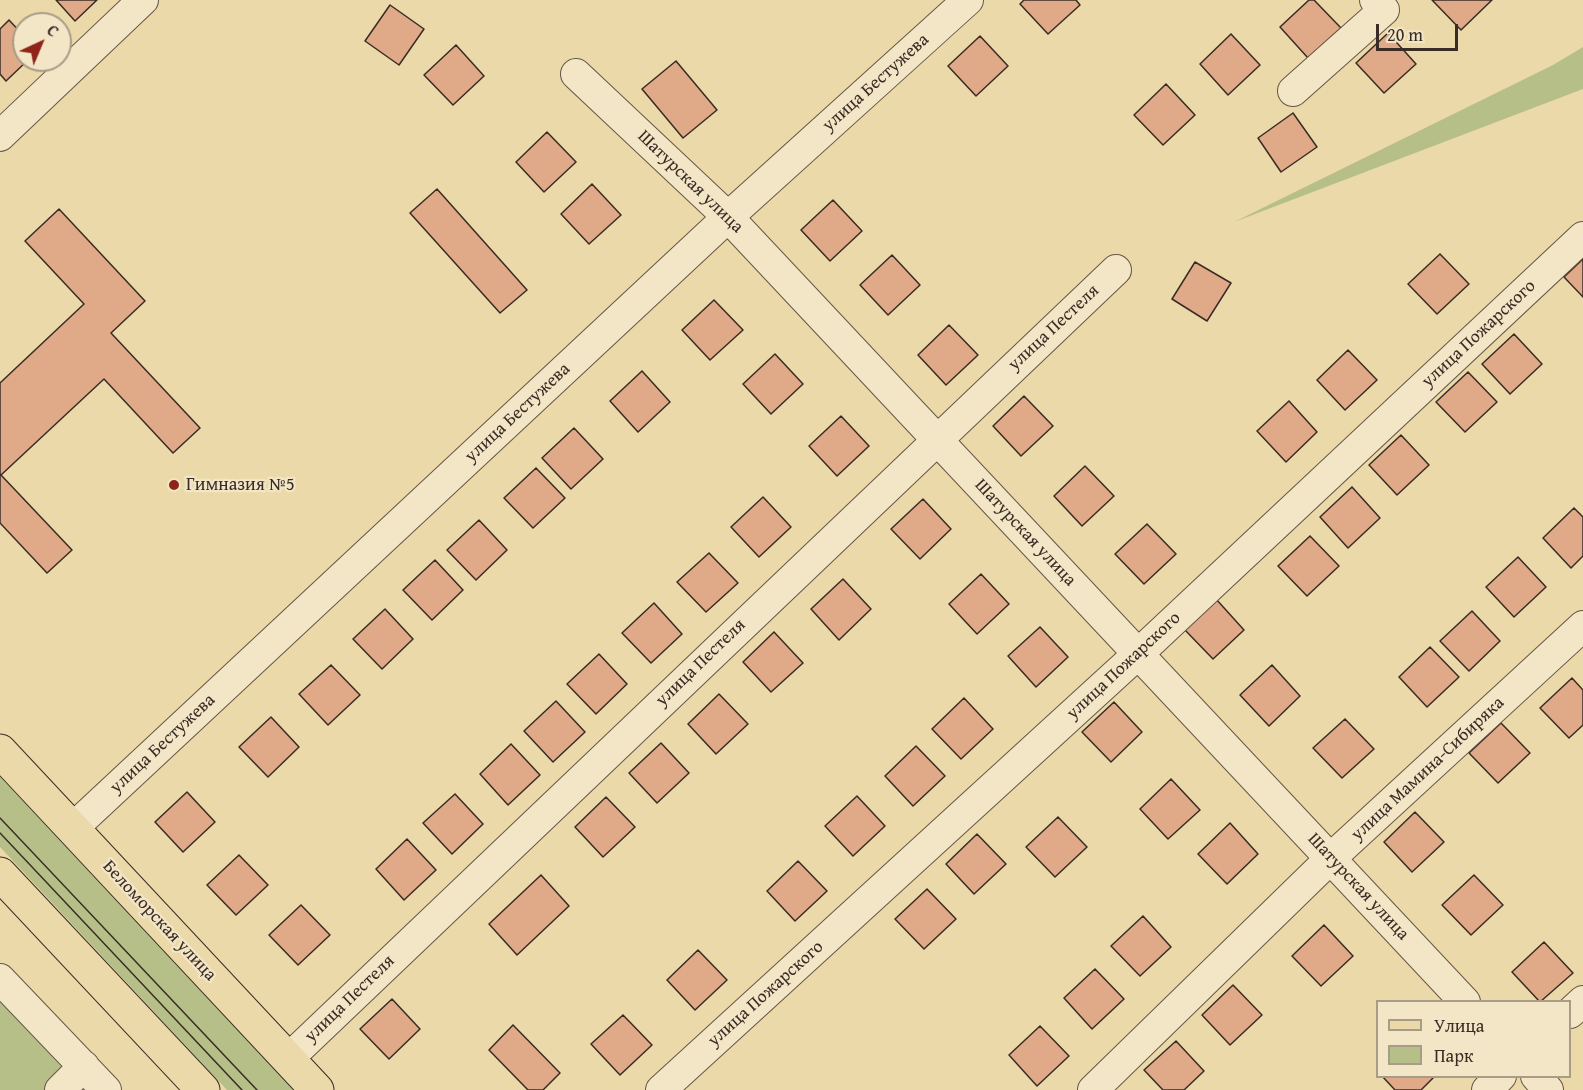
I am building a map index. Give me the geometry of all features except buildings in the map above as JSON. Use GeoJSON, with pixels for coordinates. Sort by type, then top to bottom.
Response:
{"type":"FeatureCollection","features":[{"type":"Feature","properties":{"kind":"main road","name":"Беломорская улица"},"geometry":{"type":"LineString","coordinates":[[0,752],[317,1090]]}},
{"type":"Feature","properties":{"kind":"main road"},"geometry":{"type":"LineString","coordinates":[[0,874],[203,1090]]}},
{"type":"Feature","properties":{"kind":"street"},"geometry":{"type":"LineString","coordinates":[[0,136],[143,0]]}},
{"type":"Feature","properties":{"kind":"street","name":"улица Бестужева"},"geometry":{"type":"LineString","coordinates":[[72,829],[728,217],[968,0]]}},
{"type":"Feature","properties":{"kind":"street"},"geometry":{"type":"LineString","coordinates":[[1293,91],[1379,5]]}},
{"type":"Feature","properties":{"kind":"street","name":"Шатурская улица"},"geometry":{"type":"LineString","coordinates":[[576,74],[728,217],[1463,1000]]}},
{"type":"Feature","properties":{"kind":"street","name":"улица Пожарского"},"geometry":{"type":"LineString","coordinates":[[661,1090],[1138,654],[1583,237]]}},
{"type":"Feature","properties":{"kind":"street","name":"улица Пестеля"},"geometry":{"type":"LineString","coordinates":[[288,1059],[936,439],[1116,270]]}},
{"type":"Feature","properties":{"kind":"street","name":"улица Мамина-Сибиряка"},"geometry":{"type":"LineString","coordinates":[[1093,1090],[1331,858],[1583,626]]}},
{"type":"Feature","properties":{"kind":"street"},"geometry":{"type":"LineString","coordinates":[[0,979],[106,1090]]}},
{"type":"Feature","properties":{"kind":"street"},"geometry":{"type":"LineString","coordinates":[[1571,1011],[1583,1000]]}},
{"type":"Feature","properties":{"kind":"street"},"geometry":{"type":"LineString","coordinates":[[60,1090],[84,1066]]}},
{"type":"Feature","properties":{"kind":"street"},"geometry":{"type":"LineString","coordinates":[[1487,1090],[1500,1078]]}},
{"type":"Feature","properties":{"kind":"street"},"geometry":{"type":"LineString","coordinates":[[1537,1078],[1548,1090]]}},
{"type":"Feature","properties":{"kind":"green space"},"geometry":{"type":"Polygon","coordinates":[[[1583,47],[1583,89],[1234,222],[1553,65],[1583,47]]]}},
{"type":"Feature","properties":{"kind":"green space"},"geometry":{"type":"Polygon","coordinates":[[[0,767],[304,1090],[227,1090],[0,847],[0,767]]]}},
{"type":"Feature","properties":{"kind":"green space"},"geometry":{"type":"Polygon","coordinates":[[[0,964],[121,1090],[0,1090],[0,964]]]}},
{"type":"Feature","properties":{"kind":"tram line"},"geometry":{"type":"LineString","coordinates":[[0,818],[257,1090]]}},
{"type":"Feature","properties":{"kind":"tram line"},"geometry":{"type":"LineString","coordinates":[[0,833],[242,1090]]}},
{"type":"Feature","properties":{"kind":"place","name":"Гимназия №5"},"geometry":{"type":"Point","coordinates":[174,485]}}]}
